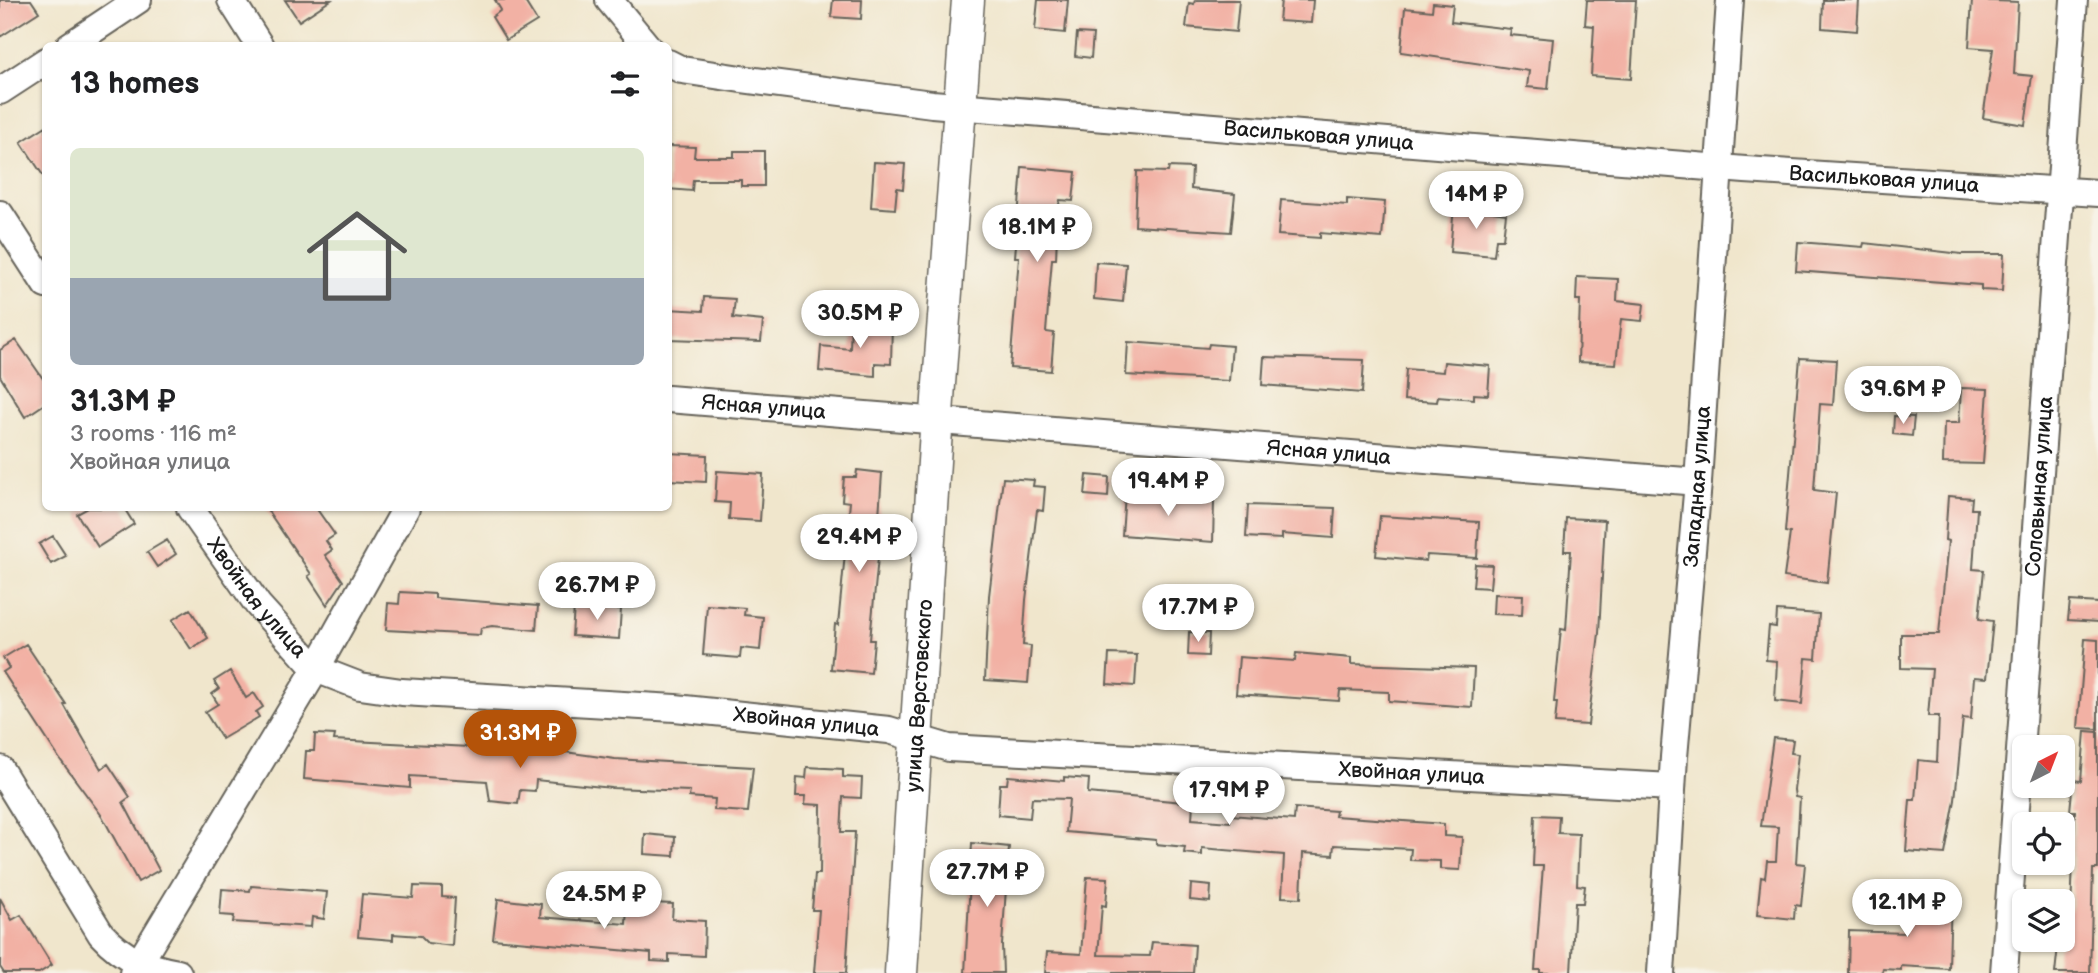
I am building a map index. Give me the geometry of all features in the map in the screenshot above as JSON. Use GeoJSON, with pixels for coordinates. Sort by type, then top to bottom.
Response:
{"type":"FeatureCollection","features":[{"type":"Feature","properties":{"kind":"street"},"geometry":{"type":"LineString","coordinates":[[75,42],[138,0]]}},
{"type":"Feature","properties":{"kind":"street"},"geometry":{"type":"LineString","coordinates":[[231,0],[257,42]]}},
{"type":"Feature","properties":{"kind":"street"},"geometry":{"type":"LineString","coordinates":[[609,0],[644,42]]}},
{"type":"Feature","properties":{"kind":"street","name":"улица Верстовского"},"geometry":{"type":"LineString","coordinates":[[901,973],[968,0]]}},
{"type":"Feature","properties":{"kind":"street","name":"Западная улица"},"geometry":{"type":"LineString","coordinates":[[1661,973],[1672,787],[1698,482],[1730,0]]}},
{"type":"Feature","properties":{"kind":"street","name":"Соловьиная улица"},"geometry":{"type":"LineString","coordinates":[[2004,973],[2074,0]]}},
{"type":"Feature","properties":{"kind":"street"},"geometry":{"type":"LineString","coordinates":[[0,91],[42,64]]}},
{"type":"Feature","properties":{"kind":"street","name":"Васильковая улица"},"geometry":{"type":"LineString","coordinates":[[673,72],[961,106],[1720,168],[2098,193]]}},
{"type":"Feature","properties":{"kind":"street"},"geometry":{"type":"LineString","coordinates":[[0,214],[42,279]]}},
{"type":"Feature","properties":{"kind":"street","name":"Ясная улица"},"geometry":{"type":"LineString","coordinates":[[672,399],[1698,482]]}},
{"type":"Feature","properties":{"kind":"street","name":"Хвойная улица"},"geometry":{"type":"LineString","coordinates":[[192,511],[258,605],[316,669],[360,686],[402,692],[675,708],[889,730],[917,736],[949,748],[1672,787]]}},
{"type":"Feature","properties":{"kind":"street"},"geometry":{"type":"LineString","coordinates":[[136,969],[316,669],[405,511]]}},
{"type":"Feature","properties":{"kind":"street"},"geometry":{"type":"LineString","coordinates":[[0,769],[101,934],[136,969],[178,973]]}},
{"type":"Feature","properties":{"kind":"building"},"geometry":{"type":"Polygon","coordinates":[[[0,0],[31,0],[39,12],[0,37],[0,0]]]}},
{"type":"Feature","properties":{"kind":"building"},"geometry":{"type":"Polygon","coordinates":[[[285,0],[331,0],[299,21],[285,0]]]}},
{"type":"Feature","properties":{"kind":"building"},"geometry":{"type":"Polygon","coordinates":[[[495,0],[524,0],[537,21],[506,40],[492,17],[501,10],[495,0]]]}},
{"type":"Feature","properties":{"kind":"building"},"geometry":{"type":"Polygon","coordinates":[[[833,0],[862,0],[861,19],[831,17],[833,0]]]}},
{"type":"Feature","properties":{"kind":"building"},"geometry":{"type":"Polygon","coordinates":[[[1038,0],[1068,0],[1065,33],[1035,30],[1038,0]]]}},
{"type":"Feature","properties":{"kind":"building"},"geometry":{"type":"Polygon","coordinates":[[[1195,0],[1239,0],[1236,32],[1186,27],[1189,3],[1194,4],[1195,0]]]}},
{"type":"Feature","properties":{"kind":"building"},"geometry":{"type":"Polygon","coordinates":[[[1281,0],[1313,0],[1311,23],[1279,21],[1281,0]]]}},
{"type":"Feature","properties":{"kind":"building"},"geometry":{"type":"Polygon","coordinates":[[[1587,0],[1636,0],[1631,79],[1591,76],[1594,26],[1585,25],[1587,0]]]}},
{"type":"Feature","properties":{"kind":"building"},"geometry":{"type":"Polygon","coordinates":[[[1823,0],[1859,0],[1857,31],[1822,28],[1823,0]]]}},
{"type":"Feature","properties":{"kind":"building"},"geometry":{"type":"Polygon","coordinates":[[[1972,0],[2018,2],[2014,74],[2032,76],[2025,125],[1983,118],[1993,49],[1969,47],[1972,0]]]}},
{"type":"Feature","properties":{"kind":"building"},"geometry":{"type":"Polygon","coordinates":[[[1433,3],[1453,5],[1451,22],[1511,29],[1510,35],[1553,39],[1548,89],[1527,87],[1529,71],[1401,52],[1405,8],[1432,11],[1433,3]]]}},
{"type":"Feature","properties":{"kind":"building"},"geometry":{"type":"Polygon","coordinates":[[[1077,33],[1093,34],[1091,58],[1075,56],[1077,33]]]}},
{"type":"Feature","properties":{"kind":"building"},"geometry":{"type":"Polygon","coordinates":[[[42,129],[42,174],[21,142],[42,129]]]}},
{"type":"Feature","properties":{"kind":"building"},"geometry":{"type":"Polygon","coordinates":[[[672,146],[695,147],[694,157],[734,157],[734,151],[764,151],[764,186],[741,186],[741,180],[693,180],[692,191],[672,189],[672,146]]]}},
{"type":"Feature","properties":{"kind":"building"},"geometry":{"type":"Polygon","coordinates":[[[874,162],[905,164],[903,189],[897,188],[895,209],[871,207],[874,162]]]}},
{"type":"Feature","properties":{"kind":"building"},"geometry":{"type":"Polygon","coordinates":[[[1022,167],[1076,172],[1073,201],[1060,200],[1058,209],[1056,259],[1052,259],[1046,332],[1054,333],[1051,371],[1010,368],[1019,257],[1015,257],[1022,167]]]}},
{"type":"Feature","properties":{"kind":"building"},"geometry":{"type":"Polygon","coordinates":[[[1169,167],[1192,168],[1191,189],[1235,194],[1231,232],[1135,226],[1137,171],[1168,172],[1169,167]]]}},
{"type":"Feature","properties":{"kind":"building"},"geometry":{"type":"Polygon","coordinates":[[[1347,199],[1385,202],[1382,238],[1320,233],[1320,238],[1278,235],[1281,200],[1347,205],[1347,199]]]}},
{"type":"Feature","properties":{"kind":"building"},"geometry":{"type":"Polygon","coordinates":[[[1454,206],[1506,214],[1503,239],[1496,239],[1494,256],[1450,252],[1454,206]]]}},
{"type":"Feature","properties":{"kind":"building"},"geometry":{"type":"Polygon","coordinates":[[[1798,242],[1863,247],[1864,243],[1962,254],[2004,254],[2002,291],[1981,290],[1981,285],[1796,271],[1798,242]]]}},
{"type":"Feature","properties":{"kind":"building"},"geometry":{"type":"Polygon","coordinates":[[[1096,262],[1126,264],[1123,302],[1094,299],[1096,262]]]}},
{"type":"Feature","properties":{"kind":"building"},"geometry":{"type":"Polygon","coordinates":[[[1577,277],[1618,279],[1617,301],[1644,304],[1642,321],[1621,319],[1616,364],[1578,362],[1580,300],[1576,300],[1577,277]]]}},
{"type":"Feature","properties":{"kind":"building"},"geometry":{"type":"Polygon","coordinates":[[[704,297],[735,299],[733,318],[763,321],[761,342],[672,339],[672,309],[703,311],[704,297]]]}},
{"type":"Feature","properties":{"kind":"building"},"geometry":{"type":"Polygon","coordinates":[[[851,322],[892,323],[891,364],[875,363],[875,376],[819,371],[821,346],[850,349],[851,322]]]}},
{"type":"Feature","properties":{"kind":"building"},"geometry":{"type":"Polygon","coordinates":[[[16,340],[42,377],[42,406],[25,417],[0,376],[0,350],[16,340]]]}},
{"type":"Feature","properties":{"kind":"building"},"geometry":{"type":"Polygon","coordinates":[[[1128,342],[1208,348],[1209,344],[1232,346],[1229,381],[1126,375],[1128,342]]]}},
{"type":"Feature","properties":{"kind":"building"},"geometry":{"type":"Polygon","coordinates":[[[1264,357],[1364,360],[1362,393],[1262,385],[1264,357]]]}},
{"type":"Feature","properties":{"kind":"building"},"geometry":{"type":"Polygon","coordinates":[[[1800,358],[1836,360],[1833,405],[1820,404],[1814,490],[1836,493],[1827,583],[1784,577],[1790,533],[1785,532],[1800,358]]]}},
{"type":"Feature","properties":{"kind":"building"},"geometry":{"type":"Polygon","coordinates":[[[1444,362],[1490,366],[1488,395],[1474,394],[1474,399],[1438,396],[1437,402],[1404,400],[1406,369],[1443,372],[1444,362]]]}},
{"type":"Feature","properties":{"kind":"building"},"geometry":{"type":"Polygon","coordinates":[[[1961,388],[1988,389],[1983,464],[1943,463],[1944,423],[1959,423],[1961,388]]]}},
{"type":"Feature","properties":{"kind":"building"},"geometry":{"type":"Polygon","coordinates":[[[1894,416],[1914,417],[1912,436],[1893,434],[1894,416]]]}},
{"type":"Feature","properties":{"kind":"building"},"geometry":{"type":"Polygon","coordinates":[[[672,453],[707,455],[706,482],[672,480],[672,453]]]}},
{"type":"Feature","properties":{"kind":"building"},"geometry":{"type":"Polygon","coordinates":[[[857,470],[882,473],[879,516],[882,516],[870,640],[874,640],[871,673],[831,669],[850,502],[842,501],[844,477],[856,477],[857,470]]]}},
{"type":"Feature","properties":{"kind":"building"},"geometry":{"type":"Polygon","coordinates":[[[717,471],[763,474],[760,521],[729,519],[730,503],[715,502],[717,471]]]}},
{"type":"Feature","properties":{"kind":"building"},"geometry":{"type":"Polygon","coordinates":[[[1087,475],[1109,477],[1108,497],[1085,495],[1087,475]]]}},
{"type":"Feature","properties":{"kind":"building"},"geometry":{"type":"Polygon","coordinates":[[[1003,478],[1034,480],[1033,486],[1045,487],[1043,511],[1037,510],[1026,600],[1023,645],[1031,646],[1028,683],[985,680],[989,596],[1003,478]]]}},
{"type":"Feature","properties":{"kind":"building"},"geometry":{"type":"Polygon","coordinates":[[[1125,494],[1214,501],[1213,542],[1122,535],[1125,494]]]}},
{"type":"Feature","properties":{"kind":"building"},"geometry":{"type":"Polygon","coordinates":[[[1948,496],[1972,498],[1971,509],[1977,509],[1973,569],[1984,570],[1979,619],[1993,621],[1987,678],[1974,677],[1971,719],[1963,718],[1955,800],[1945,854],[1906,851],[1910,800],[1915,800],[1918,760],[1937,762],[1939,716],[1928,716],[1932,669],[1901,668],[1901,634],[1939,634],[1948,541],[1945,540],[1948,496]]]}},
{"type":"Feature","properties":{"kind":"building"},"geometry":{"type":"Polygon","coordinates":[[[1248,505],[1335,508],[1333,538],[1282,534],[1282,539],[1246,537],[1248,505]]]}},
{"type":"Feature","properties":{"kind":"building"},"geometry":{"type":"Polygon","coordinates":[[[82,511],[126,511],[134,524],[98,547],[77,514],[82,511]]]}},
{"type":"Feature","properties":{"kind":"building"},"geometry":{"type":"Polygon","coordinates":[[[268,511],[318,511],[335,535],[326,541],[332,550],[325,555],[343,581],[327,605],[308,576],[311,574],[268,511]]]}},
{"type":"Feature","properties":{"kind":"building"},"geometry":{"type":"Polygon","coordinates":[[[1380,516],[1479,522],[1477,558],[1427,555],[1426,561],[1376,556],[1380,516]]]}},
{"type":"Feature","properties":{"kind":"building"},"geometry":{"type":"Polygon","coordinates":[[[1566,518],[1605,520],[1599,633],[1588,725],[1555,723],[1557,702],[1554,702],[1561,629],[1566,630],[1571,551],[1564,551],[1566,518]]]}},
{"type":"Feature","properties":{"kind":"building"},"geometry":{"type":"Polygon","coordinates":[[[53,536],[66,556],[51,564],[39,544],[53,536]]]}},
{"type":"Feature","properties":{"kind":"building"},"geometry":{"type":"Polygon","coordinates":[[[167,540],[176,554],[157,567],[147,552],[167,540]]]}},
{"type":"Feature","properties":{"kind":"building"},"geometry":{"type":"Polygon","coordinates":[[[1475,564],[1492,565],[1490,588],[1473,587],[1475,564]]]}},
{"type":"Feature","properties":{"kind":"building"},"geometry":{"type":"Polygon","coordinates":[[[400,592],[435,594],[435,598],[538,606],[536,630],[492,626],[481,628],[480,635],[386,630],[388,603],[399,604],[400,592]]]}},
{"type":"Feature","properties":{"kind":"building"},"geometry":{"type":"Polygon","coordinates":[[[1494,594],[1523,595],[1522,615],[1493,614],[1494,594]]]}},
{"type":"Feature","properties":{"kind":"building"},"geometry":{"type":"Polygon","coordinates":[[[2070,601],[2098,603],[2098,622],[2068,620],[2070,601]]]}},
{"type":"Feature","properties":{"kind":"building"},"geometry":{"type":"Polygon","coordinates":[[[707,605],[745,608],[744,615],[763,617],[760,650],[741,648],[740,658],[703,655],[707,605]]]}},
{"type":"Feature","properties":{"kind":"building"},"geometry":{"type":"Polygon","coordinates":[[[574,606],[621,609],[619,639],[572,636],[574,606]]]}},
{"type":"Feature","properties":{"kind":"building"},"geometry":{"type":"Polygon","coordinates":[[[190,609],[208,638],[191,649],[172,620],[190,609]]]}},
{"type":"Feature","properties":{"kind":"building"},"geometry":{"type":"Polygon","coordinates":[[[1777,611],[1819,614],[1816,659],[1806,658],[1802,704],[1775,701],[1777,661],[1766,660],[1769,626],[1776,627],[1777,611]]]}},
{"type":"Feature","properties":{"kind":"building"},"geometry":{"type":"Polygon","coordinates":[[[1189,632],[1209,633],[1208,656],[1188,655],[1189,632]]]}},
{"type":"Feature","properties":{"kind":"building"},"geometry":{"type":"Polygon","coordinates":[[[2085,639],[2098,640],[2098,729],[2078,728],[2085,639]]]}},
{"type":"Feature","properties":{"kind":"building"},"geometry":{"type":"Polygon","coordinates":[[[26,644],[66,704],[64,705],[101,769],[108,764],[130,797],[123,802],[159,870],[138,882],[102,816],[59,758],[3,672],[9,668],[3,658],[26,644]]]}},
{"type":"Feature","properties":{"kind":"building"},"geometry":{"type":"Polygon","coordinates":[[[1296,653],[1351,658],[1351,664],[1474,668],[1472,707],[1389,701],[1389,692],[1340,690],[1339,701],[1236,694],[1239,657],[1295,661],[1296,653]]]}},
{"type":"Feature","properties":{"kind":"building"},"geometry":{"type":"Polygon","coordinates":[[[1109,654],[1137,655],[1135,686],[1107,684],[1109,654]]]}},
{"type":"Feature","properties":{"kind":"building"},"geometry":{"type":"Polygon","coordinates":[[[230,671],[246,698],[254,693],[263,707],[256,712],[259,717],[222,739],[205,712],[218,704],[212,694],[219,689],[214,681],[230,671]]]}},
{"type":"Feature","properties":{"kind":"building"},"geometry":{"type":"Polygon","coordinates":[[[2085,731],[2098,732],[2098,869],[2093,869],[2090,973],[2055,973],[2057,952],[2075,952],[2075,889],[2072,889],[2072,875],[2075,875],[2075,811],[2070,811],[2071,798],[2076,798],[2076,780],[2081,781],[2085,731]]]}},
{"type":"Feature","properties":{"kind":"building"},"geometry":{"type":"Polygon","coordinates":[[[315,734],[335,735],[334,740],[565,752],[615,759],[753,767],[748,812],[714,810],[715,799],[689,797],[690,791],[612,788],[536,780],[535,791],[520,790],[518,804],[490,801],[487,781],[410,776],[410,788],[304,779],[306,751],[314,751],[315,734]]]}},
{"type":"Feature","properties":{"kind":"building"},"geometry":{"type":"Polygon","coordinates":[[[1773,738],[1793,740],[1791,753],[1798,754],[1794,790],[1795,797],[1800,798],[1796,863],[1805,864],[1801,906],[1795,905],[1794,919],[1757,915],[1761,877],[1765,878],[1767,861],[1776,861],[1778,827],[1761,826],[1773,738]]]}},
{"type":"Feature","properties":{"kind":"building"},"geometry":{"type":"Polygon","coordinates":[[[807,767],[843,769],[843,777],[862,778],[861,798],[843,797],[841,832],[855,832],[846,973],[814,973],[819,910],[812,910],[815,874],[820,874],[821,805],[805,804],[806,796],[796,796],[797,777],[806,778],[807,767]]]}},
{"type":"Feature","properties":{"kind":"building"},"geometry":{"type":"Polygon","coordinates":[[[1008,776],[1064,781],[1064,777],[1089,779],[1088,793],[1193,803],[1192,819],[1230,822],[1231,815],[1294,820],[1295,808],[1336,811],[1335,816],[1444,824],[1444,836],[1462,837],[1460,870],[1440,869],[1440,861],[1410,860],[1411,849],[1334,845],[1333,855],[1303,853],[1301,898],[1282,897],[1284,855],[1202,848],[1202,855],[1184,853],[1185,847],[1156,844],[1156,840],[1066,832],[1069,799],[1032,798],[1030,818],[998,815],[1000,784],[1007,784],[1008,776]]]}},
{"type":"Feature","properties":{"kind":"building"},"geometry":{"type":"Polygon","coordinates":[[[1535,815],[1559,816],[1558,833],[1579,834],[1577,885],[1585,886],[1583,903],[1575,903],[1571,972],[1567,973],[1540,973],[1540,970],[1535,970],[1543,866],[1533,866],[1535,815]]]}},
{"type":"Feature","properties":{"kind":"building"},"geometry":{"type":"Polygon","coordinates":[[[645,834],[675,837],[674,856],[644,854],[645,834]]]}},
{"type":"Feature","properties":{"kind":"building"},"geometry":{"type":"Polygon","coordinates":[[[972,843],[1009,847],[1002,945],[1003,973],[965,973],[972,843]]]}},
{"type":"Feature","properties":{"kind":"building"},"geometry":{"type":"Polygon","coordinates":[[[1087,877],[1108,878],[1106,906],[1102,905],[1098,955],[1150,956],[1152,942],[1195,945],[1193,973],[1045,973],[1047,952],[1081,954],[1087,877]]]}},
{"type":"Feature","properties":{"kind":"building"},"geometry":{"type":"Polygon","coordinates":[[[1191,884],[1211,886],[1210,902],[1190,900],[1191,884]]]}},
{"type":"Feature","properties":{"kind":"building"},"geometry":{"type":"Polygon","coordinates":[[[251,886],[327,892],[324,919],[312,917],[311,927],[233,922],[234,916],[220,915],[222,889],[250,891],[251,886]]]}},
{"type":"Feature","properties":{"kind":"building"},"geometry":{"type":"Polygon","coordinates":[[[414,886],[442,887],[442,897],[455,898],[452,946],[428,943],[421,936],[393,934],[393,940],[358,937],[362,894],[413,898],[414,886]]]}},
{"type":"Feature","properties":{"kind":"building"},"geometry":{"type":"Polygon","coordinates":[[[1912,891],[1951,892],[1949,969],[1901,966],[1901,970],[1883,969],[1882,973],[1848,973],[1849,931],[1905,933],[1906,900],[1912,900],[1912,891]]]}},
{"type":"Feature","properties":{"kind":"building"},"geometry":{"type":"Polygon","coordinates":[[[0,898],[12,920],[21,915],[52,965],[39,973],[4,973],[0,967],[0,898]]]}},
{"type":"Feature","properties":{"kind":"building"},"geometry":{"type":"Polygon","coordinates":[[[498,899],[541,904],[540,917],[626,924],[627,909],[651,911],[652,903],[673,904],[672,919],[705,921],[704,956],[669,954],[669,962],[651,961],[651,953],[493,939],[498,899]]]}}]}
